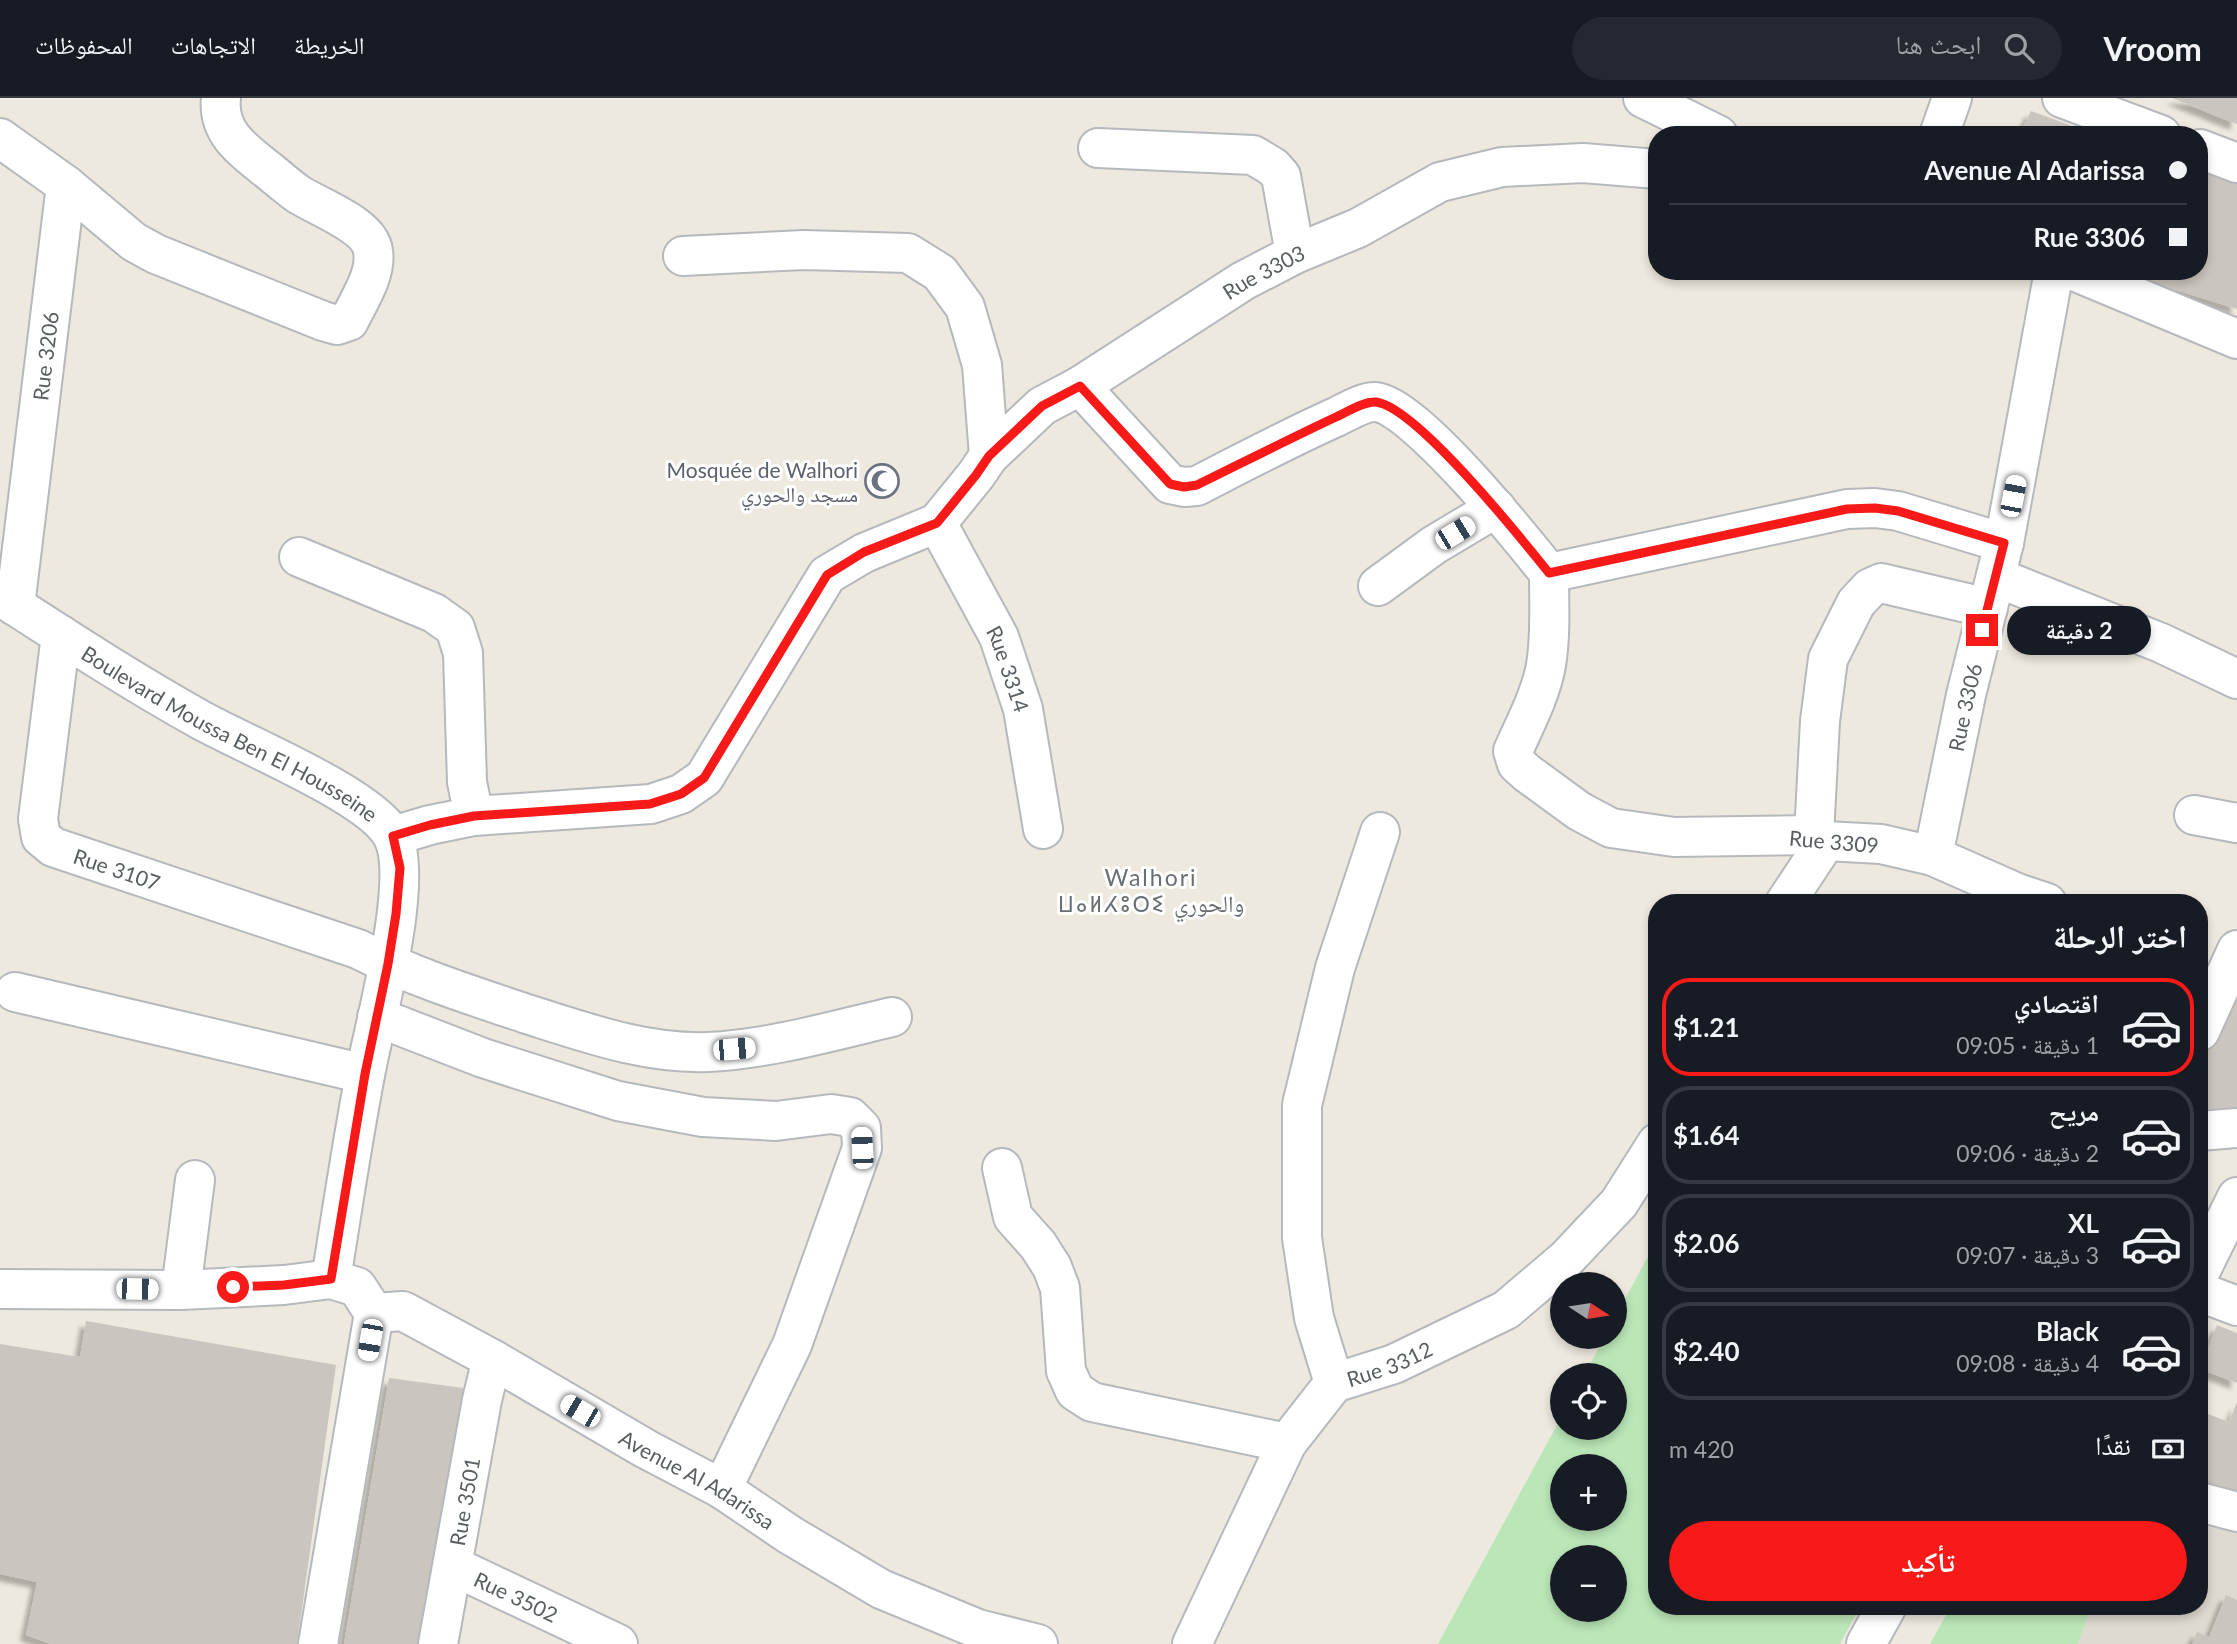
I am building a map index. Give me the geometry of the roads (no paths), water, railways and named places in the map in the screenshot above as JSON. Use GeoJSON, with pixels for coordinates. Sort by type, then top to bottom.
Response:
{"type":"FeatureCollection","features":[{"type":"Feature","properties":{"kind":"street"},"geometry":{"type":"LineString","coordinates":[[0,138],[134,242],[156,254],[323,321],[337,325],[349,321],[374,265],[373,247],[362,231],[296,193],[234,143],[225,128],[220,107],[221,98]]}},
{"type":"Feature","properties":{"kind":"street"},"geometry":{"type":"LineString","coordinates":[[1643,98],[1700,126]]}},
{"type":"Feature","properties":{"kind":"street"},"geometry":{"type":"LineString","coordinates":[[1942,126],[1952,98]]}},
{"type":"Feature","properties":{"kind":"street"},"geometry":{"type":"LineString","coordinates":[[2062,98],[2137,126]]}},
{"type":"Feature","properties":{"kind":"street"},"geometry":{"type":"LineString","coordinates":[[1098,148],[1253,155],[1273,167],[1281,176],[1295,254]]}},
{"type":"Feature","properties":{"kind":"street"},"geometry":{"type":"LineString","coordinates":[[2208,152],[2237,163]]}},
{"type":"Feature","properties":{"kind":"street","name":"Rue 3303"},"geometry":{"type":"LineString","coordinates":[[937,523],[989,456],[1042,406],[1080,386],[1243,281],[1295,254],[1358,228],[1440,182],[1502,167],[1583,163],[1648,168]]}},
{"type":"Feature","properties":{"kind":"street","name":"Rue 3206"},"geometry":{"type":"LineString","coordinates":[[7,601],[65,186]]}},
{"type":"Feature","properties":{"kind":"street"},"geometry":{"type":"LineString","coordinates":[[683,256],[804,250],[908,253],[940,273],[965,307],[982,365],[989,456]]}},
{"type":"Feature","properties":{"kind":"street","name":"Rue 3306"},"geometry":{"type":"LineString","coordinates":[[1933,856],[1966,695],[1996,576],[2052,280]]}},
{"type":"Feature","properties":{"kind":"street"},"geometry":{"type":"LineString","coordinates":[[2096,280],[2237,339]]}},
{"type":"Feature","properties":{"kind":"street"},"geometry":{"type":"LineString","coordinates":[[1080,386],[1170,484],[1184,487],[1197,485],[1294,436],[1374,402],[1395,409],[1424,433],[1496,508],[1549,573],[1847,509],[1898,511],[1996,576],[2161,643],[2237,679]]}},
{"type":"Feature","properties":{"kind":"street"},"geometry":{"type":"LineString","coordinates":[[1378,586],[1434,545],[1496,508]]}},
{"type":"Feature","properties":{"kind":"street"},"geometry":{"type":"LineString","coordinates":[[393,836],[474,816],[650,804],[681,794],[704,778],[827,575],[864,552],[937,523]]}},
{"type":"Feature","properties":{"kind":"street","name":"Rue 3314"},"geometry":{"type":"LineString","coordinates":[[937,523],[999,637],[1023,709],[1043,829]]}},
{"type":"Feature","properties":{"kind":"street"},"geometry":{"type":"LineString","coordinates":[[299,557],[434,613],[455,628],[463,653],[467,782],[474,816]]}},
{"type":"Feature","properties":{"kind":"street","name":"Rue 3309"},"geometry":{"type":"LineString","coordinates":[[1549,573],[1546,667],[1513,757],[1527,773],[1579,811],[1611,828],[1674,837],[1820,838],[1881,844],[1933,856],[2020,894]]}},
{"type":"Feature","properties":{"kind":"street"},"geometry":{"type":"LineString","coordinates":[[1790,894],[1820,838],[1820,721],[1828,659],[1856,603],[1870,588],[1881,583],[1996,576]]}},
{"type":"Feature","properties":{"kind":"street","name":"Boulevard Moussa Ben El Housseine"},"geometry":{"type":"LineString","coordinates":[[7,601],[199,719],[369,809],[393,836],[400,868],[396,914],[365,1074],[331,1279]]}},
{"type":"Feature","properties":{"kind":"street","name":"Rue 3107"},"geometry":{"type":"LineString","coordinates":[[61,635],[38,819],[41,837],[53,848],[358,949],[388,964]]}},
{"type":"Feature","properties":{"kind":"street"},"geometry":{"type":"LineString","coordinates":[[2194,815],[2237,823]]}},
{"type":"Feature","properties":{"kind":"street"},"geometry":{"type":"LineString","coordinates":[[1334,1383],[1314,1318],[1302,1238],[1302,1105],[1335,968],[1380,832]]}},
{"type":"Feature","properties":{"kind":"street"},"geometry":{"type":"LineString","coordinates":[[2208,1004],[2222,957]]}},
{"type":"Feature","properties":{"kind":"street"},"geometry":{"type":"LineString","coordinates":[[388,964],[486,1001],[589,1034],[656,1050],[708,1052],[761,1047],[892,1017]]}},
{"type":"Feature","properties":{"kind":"street"},"geometry":{"type":"LineString","coordinates":[[15,992],[365,1074]]}},
{"type":"Feature","properties":{"kind":"street"},"geometry":{"type":"LineString","coordinates":[[377,1017],[483,1058],[618,1101],[703,1117],[776,1121],[831,1114],[850,1117],[861,1128],[862,1148],[792,1345],[722,1489]]}},
{"type":"Feature","properties":{"kind":"street"},"geometry":{"type":"LineString","coordinates":[[2208,1131],[2237,1128]]}},
{"type":"Feature","properties":{"kind":"street","name":"Rue 3312"},"geometry":{"type":"LineString","coordinates":[[1192,1644],[1287,1443],[1334,1383],[1394,1364],[1506,1310],[1566,1259],[1619,1203],[1648,1157]]}},
{"type":"Feature","properties":{"kind":"street"},"geometry":{"type":"LineString","coordinates":[[1002,1168],[1013,1217],[1038,1245],[1052,1267],[1060,1288],[1066,1371],[1075,1391],[1092,1402],[1287,1443]]}},
{"type":"Feature","properties":{"kind":"street"},"geometry":{"type":"LineString","coordinates":[[181,1290],[195,1180]]}},
{"type":"Feature","properties":{"kind":"street"},"geometry":{"type":"LineString","coordinates":[[2208,1256],[2237,1197]]}},
{"type":"Feature","properties":{"kind":"street"},"geometry":{"type":"LineString","coordinates":[[0,1289],[181,1290],[284,1285],[331,1279],[357,1287],[374,1313],[318,1644]]}},
{"type":"Feature","properties":{"kind":"street"},"geometry":{"type":"LineString","coordinates":[[2208,1295],[2237,1306]]}},
{"type":"Feature","properties":{"kind":"street","name":"Avenue Al Adarissa"},"geometry":{"type":"LineString","coordinates":[[374,1313],[404,1311],[646,1449],[722,1489],[790,1535],[881,1589],[977,1637],[1038,1644]]}},
{"type":"Feature","properties":{"kind":"street","name":"Rue 3501"},"geometry":{"type":"LineString","coordinates":[[438,1644],[482,1400],[492,1359]]}},
{"type":"Feature","properties":{"kind":"street"},"geometry":{"type":"LineString","coordinates":[[2208,1504],[2237,1512]]}},
{"type":"Feature","properties":{"kind":"street","name":"Rue 3502"},"geometry":{"type":"LineString","coordinates":[[453,1566],[618,1644]]}},
{"type":"Feature","properties":{"kind":"street"},"geometry":{"type":"LineString","coordinates":[[1866,1644],[1882,1615]]}},
{"type":"Feature","properties":{"kind":"place","name":"Mosquée de Walhori مسجد والحوري"},"geometry":{"type":"Point","coordinates":[882,481]}},
{"type":"Feature","properties":{"kind":"district","name":"Walhori ⵡⴰⵍⵃⵓⵔⵉ والحوري"},"geometry":{"type":"Point","coordinates":[1151,890]}}]}
